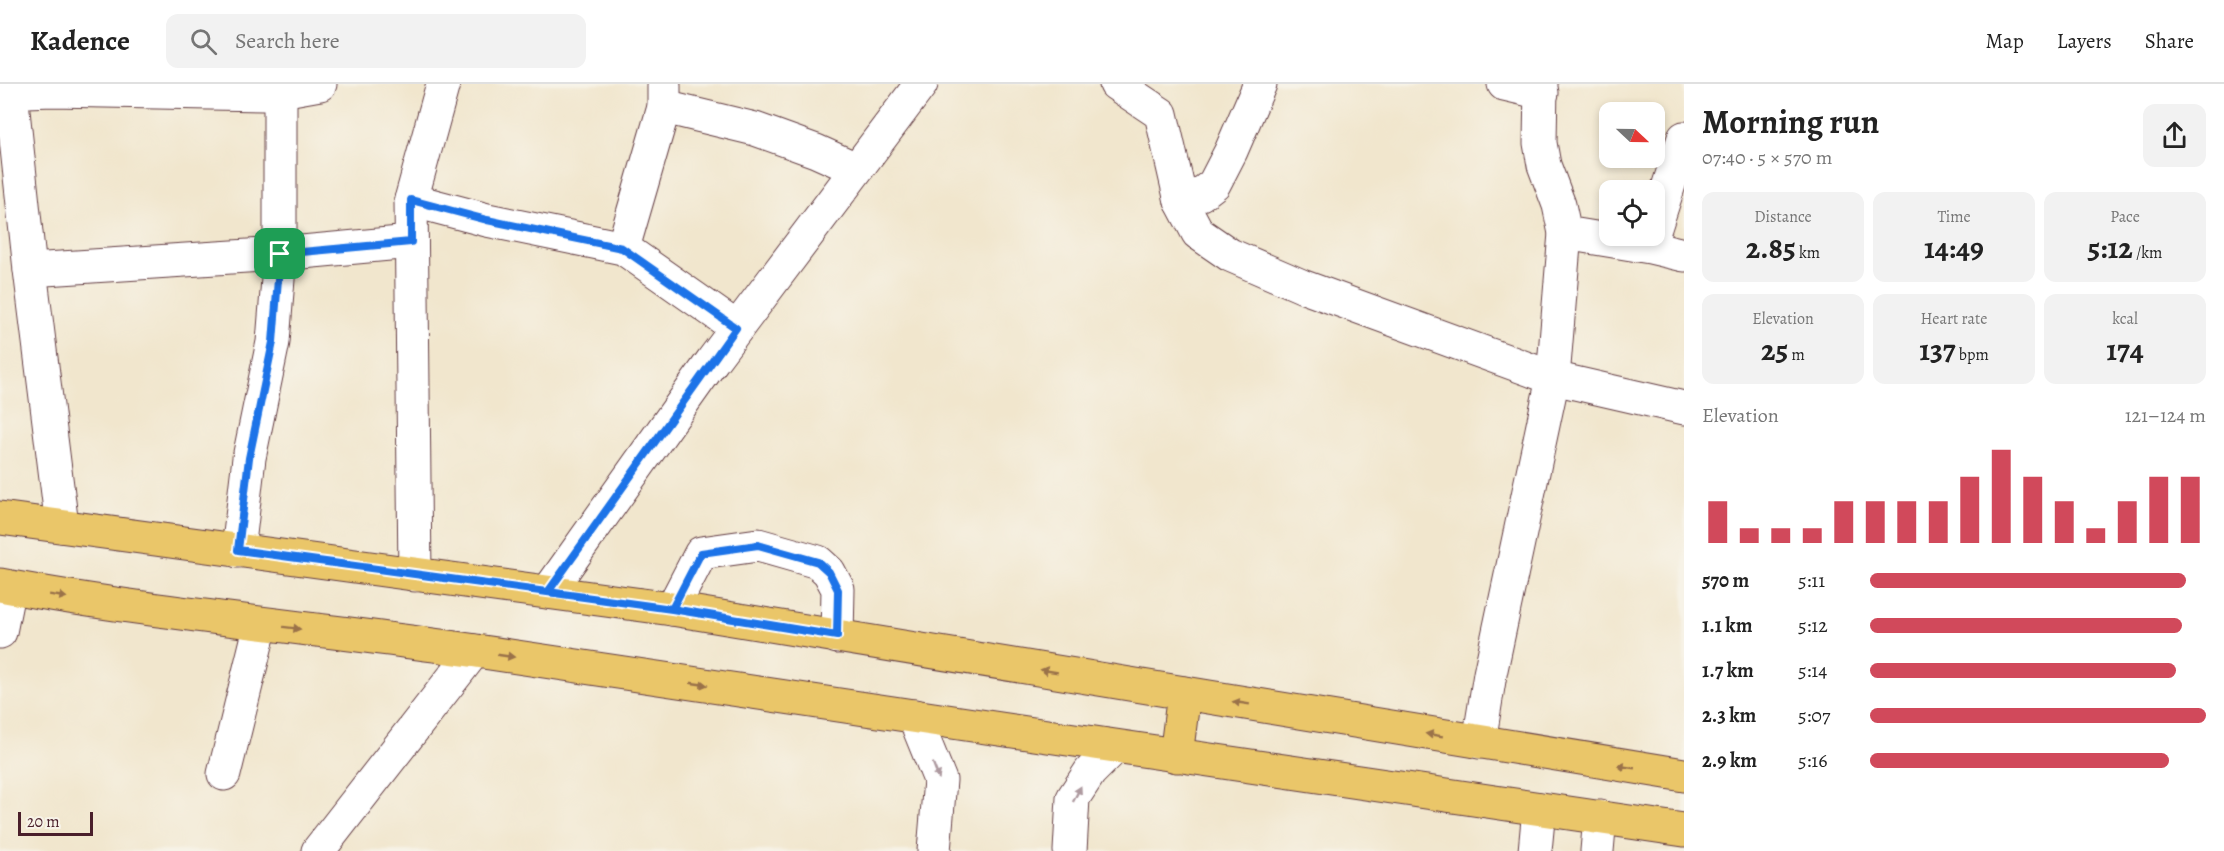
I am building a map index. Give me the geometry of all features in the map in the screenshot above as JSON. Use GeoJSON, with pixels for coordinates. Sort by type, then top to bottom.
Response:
{"type":"FeatureCollection","features":[{"type":"Feature","properties":{"kind":"main road"},"geometry":{"type":"LineString","coordinates":[[0,518],[672,609],[1684,775]]}},
{"type":"Feature","properties":{"kind":"main road"},"geometry":{"type":"LineString","coordinates":[[5,586],[84,600],[474,651],[1684,830]]}},
{"type":"Feature","properties":{"kind":"main road"},"geometry":{"type":"LineString","coordinates":[[1176,756],[1184,693]]}},
{"type":"Feature","properties":{"kind":"street"},"geometry":{"type":"LineString","coordinates":[[62,526],[6,92],[52,90],[217,95],[264,94],[320,84]]}},
{"type":"Feature","properties":{"kind":"street"},"geometry":{"type":"LineString","coordinates":[[415,574],[411,200],[443,84]]}},
{"type":"Feature","properties":{"kind":"street"},"geometry":{"type":"LineString","coordinates":[[548,592],[736,328],[921,84]]}},
{"type":"Feature","properties":{"kind":"street"},"geometry":{"type":"LineString","coordinates":[[1116,84],[1161,114],[1181,201],[1198,233],[1230,255],[1304,286],[1553,378],[1684,408]]}},
{"type":"Feature","properties":{"kind":"street"},"geometry":{"type":"LineString","coordinates":[[1181,201],[1201,194],[1214,184],[1260,84]]}},
{"type":"Feature","properties":{"kind":"street"},"geometry":{"type":"LineString","coordinates":[[1479,742],[1490,674],[1553,378],[1565,233],[1544,165],[1540,143],[1541,88],[1504,84]]}},
{"type":"Feature","properties":{"kind":"street"},"geometry":{"type":"LineString","coordinates":[[238,550],[249,458],[273,342],[280,254],[280,91]]}},
{"type":"Feature","properties":{"kind":"street"},"geometry":{"type":"LineString","coordinates":[[622,248],[664,95],[816,151],[856,169]]}},
{"type":"Feature","properties":{"kind":"street"},"geometry":{"type":"LineString","coordinates":[[1665,197],[1684,138]]}},
{"type":"Feature","properties":{"kind":"street"},"geometry":{"type":"LineString","coordinates":[[411,200],[487,220],[622,248],[736,328]]}},
{"type":"Feature","properties":{"kind":"street"},"geometry":{"type":"LineString","coordinates":[[1565,233],[1599,235]]}},
{"type":"Feature","properties":{"kind":"street"},"geometry":{"type":"LineString","coordinates":[[30,270],[280,254],[411,242]]}},
{"type":"Feature","properties":{"kind":"street"},"geometry":{"type":"LineString","coordinates":[[1665,245],[1684,255]]}},
{"type":"Feature","properties":{"kind":"street"},"geometry":{"type":"LineString","coordinates":[[672,609],[701,553],[758,545],[813,559],[829,572],[838,590],[837,636]]}},
{"type":"Feature","properties":{"kind":"street"},"geometry":{"type":"LineString","coordinates":[[0,632],[5,586]]}},
{"type":"Feature","properties":{"kind":"street"},"geometry":{"type":"LineString","coordinates":[[224,774],[261,624]]}},
{"type":"Feature","properties":{"kind":"street"},"geometry":{"type":"LineString","coordinates":[[318,851],[474,651]]}},
{"type":"Feature","properties":{"kind":"street"},"geometry":{"type":"LineString","coordinates":[[914,717],[940,780],[934,851]]}},
{"type":"Feature","properties":{"kind":"street"},"geometry":{"type":"LineString","coordinates":[[1070,851],[1073,798],[1090,772],[1115,747]]}},
{"type":"Feature","properties":{"kind":"street"},"geometry":{"type":"LineString","coordinates":[[1535,851],[1539,809]]}},
{"type":"Feature","properties":{"kind":"street"},"geometry":{"type":"LineString","coordinates":[[1597,851],[1600,817]]}},
{"type":"Feature","properties":{"kind":"route"},"geometry":{"type":"LineString","coordinates":[[280,254],[273,342],[249,458],[238,550],[672,609],[837,636],[838,590],[829,572],[813,559],[758,545],[702,552],[672,609],[548,592],[736,328],[622,248],[487,220],[411,200],[411,242],[280,254]]}}]}
